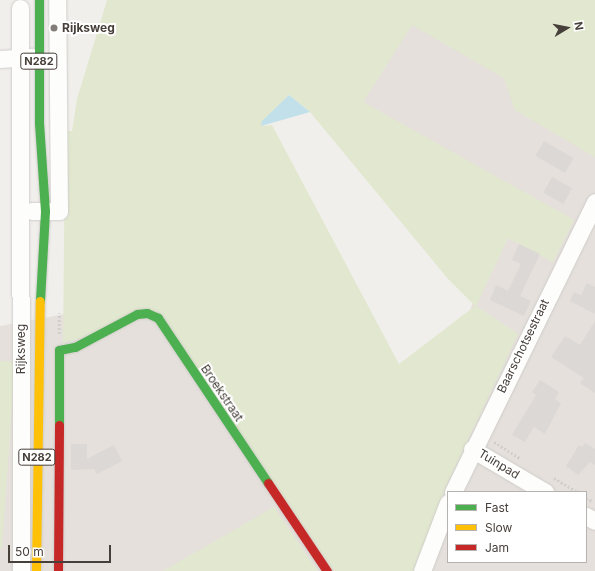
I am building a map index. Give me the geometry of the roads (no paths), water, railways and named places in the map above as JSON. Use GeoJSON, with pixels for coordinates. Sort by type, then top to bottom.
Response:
{"type":"FeatureCollection","features":[{"type":"Feature","properties":{"kind":"main road","name":"Rijksweg"},"geometry":{"type":"LineString","coordinates":[[36,571],[38,344],[35,211],[39,123],[39,0]]}},
{"type":"Feature","properties":{"kind":"main road","name":"Rijksweg"},"geometry":{"type":"LineString","coordinates":[[32,184],[39,123]]}},
{"type":"Feature","properties":{"kind":"main road","name":"Rijksweg"},"geometry":{"type":"LineString","coordinates":[[32,236],[38,344]]}},
{"type":"Feature","properties":{"kind":"main road","name":"Broekstraat"},"geometry":{"type":"LineString","coordinates":[[58,571],[59,350],[75,347],[137,314],[158,318],[327,571]]}},
{"type":"Feature","properties":{"kind":"street"},"geometry":{"type":"LineString","coordinates":[[35,211],[59,211],[57,0]]}},
{"type":"Feature","properties":{"kind":"street","name":"Rijksweg"},"geometry":{"type":"LineString","coordinates":[[20,8],[22,60],[21,571]]}},
{"type":"Feature","properties":{"kind":"street"},"geometry":{"type":"LineString","coordinates":[[0,59],[22,60],[39,55]]}},
{"type":"Feature","properties":{"kind":"street","name":"Baarschotsestraat"},"geometry":{"type":"LineString","coordinates":[[453,491],[472,449],[595,202]]}},
{"type":"Feature","properties":{"kind":"street","name":"Tuinpad"},"geometry":{"type":"LineString","coordinates":[[472,449],[543,491]]}},
{"type":"Feature","properties":{"kind":"street"},"geometry":{"type":"LineString","coordinates":[[422,571],[447,506]]}},
{"type":"Feature","properties":{"kind":"water"},"geometry":{"type":"Polygon","coordinates":[[[289,95],[310,112],[261,126],[262,121],[289,95]]]}},
{"type":"Feature","properties":{"kind":"place","name":"Rijksweg"},"geometry":{"type":"Point","coordinates":[54,28]}}]}
